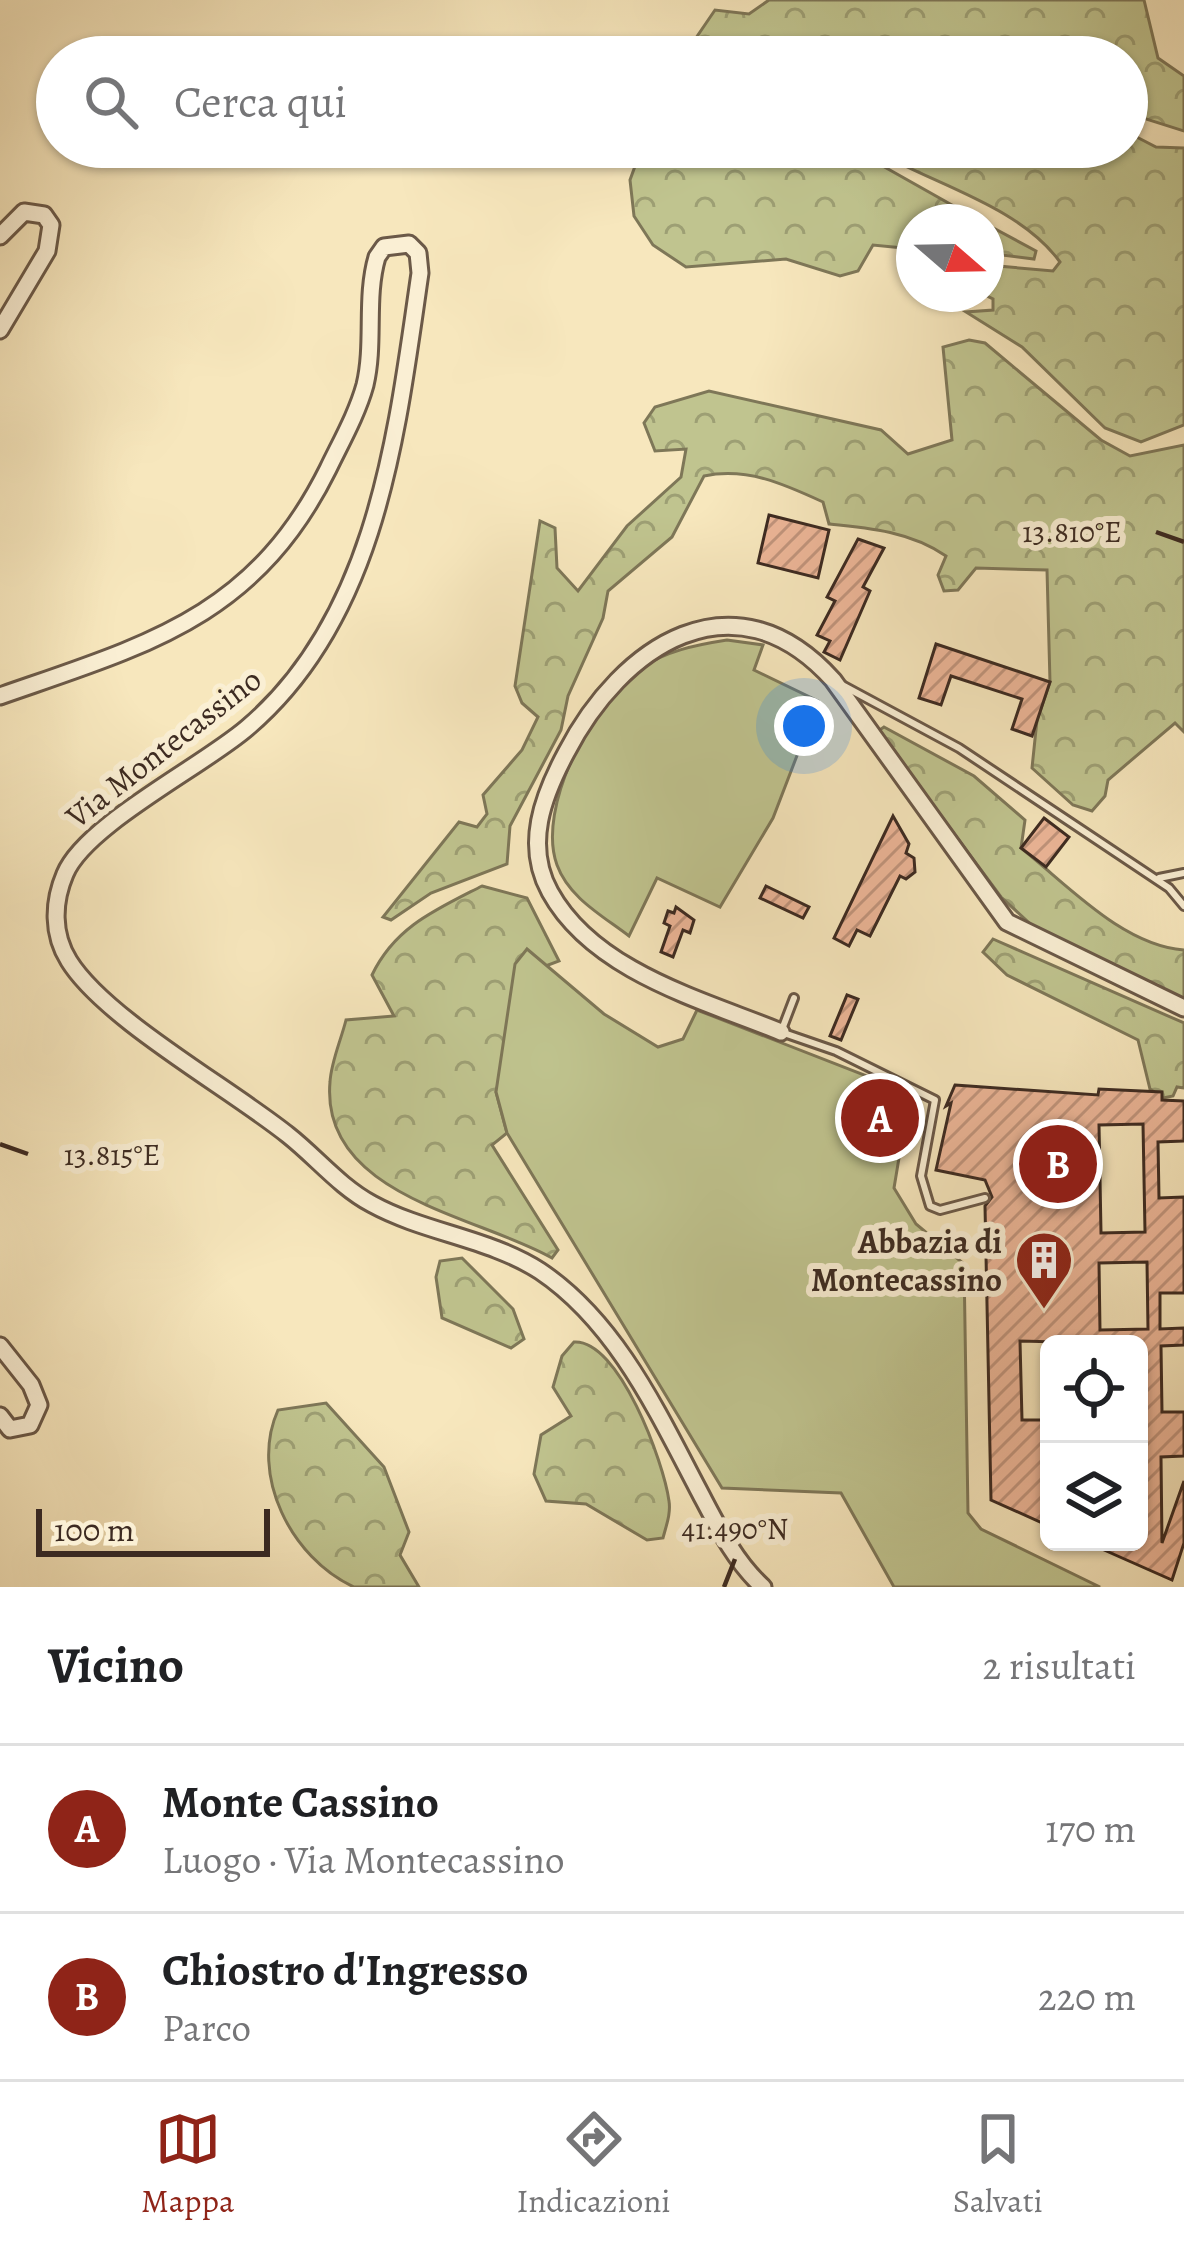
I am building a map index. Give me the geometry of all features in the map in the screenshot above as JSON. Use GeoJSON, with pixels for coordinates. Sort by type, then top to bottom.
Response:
{"type":"FeatureCollection","features":[{"type":"Feature","properties":{"kind":"street"},"geometry":{"type":"LineString","coordinates":[[0,236],[24,212],[44,215],[51,225],[47,251],[0,330]]}},
{"type":"Feature","properties":{"kind":"street","name":"Via Montecassino"},"geometry":{"type":"LineString","coordinates":[[0,697],[171,635],[231,597],[280,548],[316,492],[364,386],[377,256],[384,247],[409,244],[418,253],[420,273],[391,452],[374,518],[339,606],[306,666],[276,702],[77,852],[56,906],[58,936],[79,975],[114,1006],[288,1135],[368,1203],[514,1257],[574,1300],[634,1372],[718,1526],[763,1587]]}},
{"type":"Feature","properties":{"kind":"street"},"geometry":{"type":"LineString","coordinates":[[782,1032],[658,981],[583,933],[550,892],[536,838],[552,778],[584,718],[618,674],[659,644],[717,628],[762,632],[798,647],[833,680],[1007,922],[1184,1008]]}},
{"type":"Feature","properties":{"kind":"street"},"geometry":{"type":"LineString","coordinates":[[0,1346],[31,1385],[38,1405],[30,1425],[20,1429],[10,1429],[0,1416]]}},
{"type":"Feature","properties":{"kind":"lane"},"geometry":{"type":"LineString","coordinates":[[833,680],[959,748],[1155,879],[1184,906]]}},
{"type":"Feature","properties":{"kind":"lane"},"geometry":{"type":"LineString","coordinates":[[1155,879],[1184,873]]}},
{"type":"Feature","properties":{"kind":"lane"},"geometry":{"type":"LineString","coordinates":[[794,998],[782,1032],[836,1051],[935,1100],[921,1176],[925,1200],[940,1210],[986,1198]]}},
{"type":"Feature","properties":{"kind":"green space"},"geometry":{"type":"Polygon","coordinates":[[[769,0],[1144,0],[1158,58],[1184,76],[1184,131],[1148,120],[1148,36],[697,36],[715,10],[749,14],[769,0]]]}},
{"type":"Feature","properties":{"kind":"green space"},"geometry":{"type":"Polygon","coordinates":[[[1148,143],[1184,148],[1184,425],[1141,442],[1105,428],[1022,347],[966,312],[1004,312],[1004,267],[1053,271],[1060,262],[1004,214],[1004,204],[986,204],[910,168],[1148,168],[1148,143]]]}},
{"type":"Feature","properties":{"kind":"green space"},"geometry":{"type":"Polygon","coordinates":[[[634,168],[886,168],[950,204],[896,204],[896,247],[873,245],[858,271],[840,276],[786,259],[686,267],[653,245],[634,216],[630,180],[634,168]]]}},
{"type":"Feature","properties":{"kind":"green space"},"geometry":{"type":"Polygon","coordinates":[[[1004,234],[1036,251],[1034,259],[1004,255],[1004,234]]]}},
{"type":"Feature","properties":{"kind":"green space"},"geometry":{"type":"Polygon","coordinates":[[[969,340],[985,343],[1101,440],[1130,456],[1184,445],[1184,732],[1175,723],[1108,780],[1105,796],[1092,811],[1073,805],[1032,768],[1037,720],[1050,682],[1047,570],[976,568],[958,590],[944,591],[938,575],[946,556],[919,541],[829,524],[823,502],[765,479],[704,476],[672,537],[608,591],[603,618],[568,696],[561,730],[510,826],[507,864],[431,893],[391,920],[383,917],[459,822],[477,827],[487,814],[483,795],[522,750],[538,717],[522,703],[515,686],[540,521],[555,528],[557,568],[578,591],[627,526],[681,477],[686,449],[655,451],[644,423],[655,407],[709,391],[881,430],[908,454],[952,440],[943,347],[969,340]]]}},
{"type":"Feature","properties":{"kind":"green space"},"geometry":{"type":"Polygon","coordinates":[[[727,640],[763,645],[754,670],[818,701],[773,818],[720,907],[657,878],[629,936],[578,897],[562,877],[553,842],[561,787],[587,730],[639,669],[692,647],[727,640]]]}},
{"type":"Feature","properties":{"kind":"green space"},"geometry":{"type":"Polygon","coordinates":[[[884,727],[974,776],[1025,820],[1021,848],[1097,911],[1139,937],[1184,950],[1184,1001],[1038,931],[1001,897],[878,731],[884,727]]]}},
{"type":"Feature","properties":{"kind":"green space"},"geometry":{"type":"Polygon","coordinates":[[[482,886],[527,898],[559,961],[527,973],[496,1092],[507,1133],[492,1145],[558,1250],[552,1258],[410,1197],[377,1177],[350,1152],[334,1121],[330,1082],[346,1020],[394,1016],[372,975],[381,958],[418,922],[482,886]]]}},
{"type":"Feature","properties":{"kind":"green space"},"geometry":{"type":"Polygon","coordinates":[[[993,939],[1184,1023],[1184,1088],[1177,1087],[1173,1096],[1163,1098],[1150,1089],[1138,1040],[1007,975],[983,952],[993,939]]]}},
{"type":"Feature","properties":{"kind":"green space"},"geometry":{"type":"Polygon","coordinates":[[[527,949],[604,1014],[658,1047],[683,1039],[697,1010],[872,1078],[908,1104],[894,1188],[916,1224],[964,1264],[968,1513],[981,1529],[1100,1587],[894,1587],[841,1493],[722,1488],[507,1133],[496,1092],[515,964],[527,949]]]}},
{"type":"Feature","properties":{"kind":"green space"},"geometry":{"type":"Polygon","coordinates":[[[1085,1135],[1086,1191],[1031,1192],[1030,1136],[1085,1135]]]}},
{"type":"Feature","properties":{"kind":"green space"},"geometry":{"type":"Polygon","coordinates":[[[462,1258],[513,1309],[524,1339],[511,1348],[442,1318],[436,1277],[440,1261],[462,1258]]]}},
{"type":"Feature","properties":{"kind":"green space"},"geometry":{"type":"Polygon","coordinates":[[[574,1342],[591,1346],[607,1360],[649,1433],[669,1501],[663,1538],[647,1540],[586,1504],[546,1501],[534,1474],[541,1435],[571,1416],[553,1387],[562,1356],[574,1342]]]}},
{"type":"Feature","properties":{"kind":"green space"},"geometry":{"type":"Polygon","coordinates":[[[326,1403],[384,1467],[409,1532],[400,1555],[419,1587],[354,1587],[311,1556],[282,1512],[269,1461],[278,1410],[326,1403]]]}},
{"type":"Feature","properties":{"kind":"building"},"geometry":{"type":"Polygon","coordinates":[[[769,515],[829,530],[818,578],[758,563],[769,515]]]}},
{"type":"Feature","properties":{"kind":"building"},"geometry":{"type":"Polygon","coordinates":[[[858,539],[884,548],[863,587],[870,591],[840,660],[824,652],[830,641],[817,635],[835,601],[827,597],[858,539]]]}},
{"type":"Feature","properties":{"kind":"building"},"geometry":{"type":"Polygon","coordinates":[[[936,644],[1050,682],[1032,736],[1012,729],[1022,699],[951,676],[941,705],[919,698],[936,644]]]}},
{"type":"Feature","properties":{"kind":"building"},"geometry":{"type":"Polygon","coordinates":[[[893,816],[909,844],[906,853],[914,858],[915,872],[906,879],[900,876],[870,936],[857,930],[849,946],[834,938],[893,816]]]}},
{"type":"Feature","properties":{"kind":"building"},"geometry":{"type":"Polygon","coordinates":[[[1044,818],[1069,837],[1046,867],[1021,848],[1044,818]]]}},
{"type":"Feature","properties":{"kind":"building"},"geometry":{"type":"Polygon","coordinates":[[[766,886],[809,907],[803,918],[760,898],[766,886]]]}},
{"type":"Feature","properties":{"kind":"building"},"geometry":{"type":"Polygon","coordinates":[[[676,907],[694,920],[690,933],[683,930],[673,957],[661,952],[670,926],[664,923],[668,911],[674,913],[676,907]]]}},
{"type":"Feature","properties":{"kind":"building"},"geometry":{"type":"Polygon","coordinates":[[[847,995],[858,999],[841,1040],[830,1036],[847,995]]]}},
{"type":"Feature","properties":{"kind":"building","name":"Abbazia di Montecassino"},"geometry":{"type":"Polygon","coordinates":[[[955,1085],[1098,1095],[1099,1089],[1162,1092],[1162,1100],[1184,1101],[1184,1141],[1158,1142],[1159,1198],[1184,1197],[1184,1293],[1160,1293],[1160,1329],[1184,1328],[1184,1345],[1161,1346],[1162,1412],[1184,1412],[1184,1456],[1161,1457],[1162,1543],[1184,1481],[1184,1543],[1172,1580],[1106,1551],[1148,1551],[1148,1335],[1040,1335],[1040,1342],[1020,1341],[1022,1420],[1040,1420],[1040,1522],[991,1500],[985,1206],[992,1197],[985,1180],[936,1170],[951,1103],[946,1106],[955,1085]],[[1143,1124],[1099,1125],[1101,1233],[1145,1232],[1143,1124]],[[1085,1135],[1030,1136],[1031,1192],[1086,1191],[1085,1135]],[[1147,1262],[1099,1263],[1100,1330],[1148,1329],[1147,1262]]]}},
{"type":"Feature","properties":{"kind":"place","name":"Monte Cassino"},"geometry":{"type":"Point","coordinates":[880,1118]}},
{"type":"Feature","properties":{"kind":"place","name":"Chiostro d'Ingresso"},"geometry":{"type":"Point","coordinates":[1058,1164]}},
{"type":"Feature","properties":{"kind":"place","name":"Abbazia di Montecassino"},"geometry":{"type":"Point","coordinates":[1044,1311]}}]}
